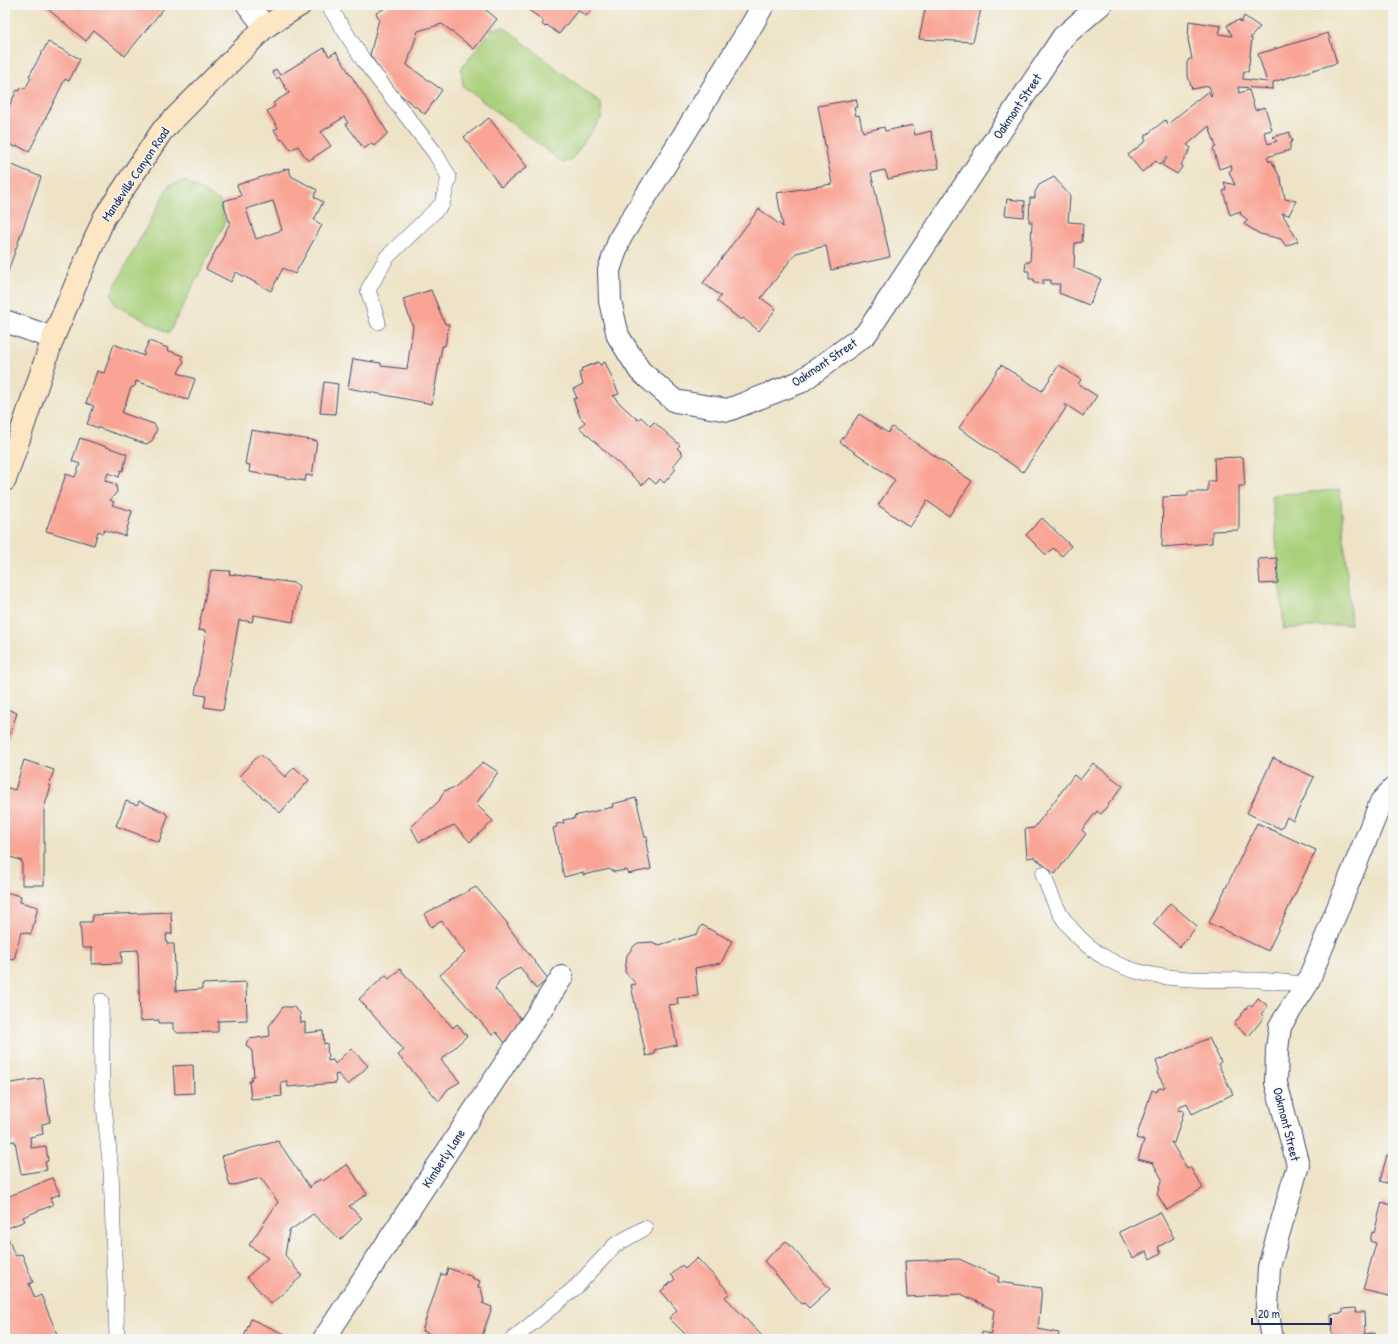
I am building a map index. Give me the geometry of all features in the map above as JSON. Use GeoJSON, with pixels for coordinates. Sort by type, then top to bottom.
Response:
{"type":"FeatureCollection","features":[{"type":"Feature","properties":{"kind":"street"},"geometry":{"type":"LineString","coordinates":[[248,5],[265,27]]}},
{"type":"Feature","properties":{"kind":"street","name":"Mandeville Canyon Road"},"geometry":{"type":"LineString","coordinates":[[5,480],[53,338],[104,218],[162,131],[265,27],[300,5]]}},
{"type":"Feature","properties":{"kind":"street","name":"Oakmont Street"},"geometry":{"type":"LineString","coordinates":[[763,5],[620,238],[608,270],[610,301],[618,336],[640,371],[675,401],[728,410],[800,382],[866,334],[1063,37],[1100,5]]}},
{"type":"Feature","properties":{"kind":"street"},"geometry":{"type":"LineString","coordinates":[[5,321],[53,338]]}},
{"type":"Feature","properties":{"kind":"street","name":"Oakmont Street"},"geometry":{"type":"LineString","coordinates":[[1272,1339],[1267,1308],[1269,1267],[1298,1165],[1276,1083],[1277,1050],[1280,1026],[1307,984],[1381,802],[1393,789]]}},
{"type":"Feature","properties":{"kind":"street","name":"Kimberly Lane"},"geometry":{"type":"LineString","coordinates":[[324,1339],[562,977]]}},
{"type":"Feature","properties":{"kind":"lane"},"geometry":{"type":"LineString","coordinates":[[328,5],[364,61],[435,153],[449,177],[442,204],[387,257],[368,290],[378,322]]}},
{"type":"Feature","properties":{"kind":"lane"},"geometry":{"type":"LineString","coordinates":[[1043,874],[1064,921],[1088,946],[1119,966],[1158,977],[1193,980],[1259,980],[1307,984]]}},
{"type":"Feature","properties":{"kind":"lane"},"geometry":{"type":"LineString","coordinates":[[101,1001],[102,1087],[111,1171],[117,1339]]}},
{"type":"Feature","properties":{"kind":"lane"},"geometry":{"type":"LineString","coordinates":[[513,1339],[576,1287],[615,1245],[645,1228]]}},
{"type":"Feature","properties":{"kind":"green space"},"geometry":{"type":"Polygon","coordinates":[[[504,27],[601,103],[602,117],[571,160],[563,163],[463,86],[461,69],[492,29],[504,27]]]}},
{"type":"Feature","properties":{"kind":"green space"},"geometry":{"type":"Polygon","coordinates":[[[185,181],[220,201],[225,223],[169,333],[115,305],[111,293],[169,185],[185,181]]]}},
{"type":"Feature","properties":{"kind":"green space"},"geometry":{"type":"Polygon","coordinates":[[[1340,490],[1351,624],[1284,629],[1272,495],[1340,490]]]}},
{"type":"Feature","properties":{"kind":"building"},"geometry":{"type":"Polygon","coordinates":[[[43,5],[71,5],[77,10],[81,5],[161,5],[164,8],[125,56],[94,31],[86,41],[43,5]]]}},
{"type":"Feature","properties":{"kind":"building"},"geometry":{"type":"Polygon","coordinates":[[[391,5],[480,5],[497,19],[474,49],[442,24],[418,31],[407,65],[442,90],[425,114],[394,90],[370,55],[379,19],[376,13],[391,5]]]}},
{"type":"Feature","properties":{"kind":"building"},"geometry":{"type":"Polygon","coordinates":[[[517,5],[595,5],[586,16],[578,10],[559,34],[547,25],[545,27],[542,24],[544,21],[523,6],[521,8],[517,5]]]}},
{"type":"Feature","properties":{"kind":"building"},"geometry":{"type":"Polygon","coordinates":[[[926,5],[982,5],[973,42],[919,39],[926,5]]]}},
{"type":"Feature","properties":{"kind":"building"},"geometry":{"type":"Polygon","coordinates":[[[1244,16],[1260,27],[1250,38],[1252,38],[1248,72],[1244,71],[1243,79],[1267,82],[1258,54],[1328,33],[1337,63],[1273,82],[1273,89],[1238,87],[1239,93],[1249,90],[1255,110],[1265,107],[1272,130],[1264,132],[1268,144],[1277,141],[1273,137],[1290,132],[1290,138],[1293,140],[1290,143],[1290,150],[1267,157],[1269,162],[1271,160],[1281,179],[1285,199],[1296,201],[1289,215],[1282,213],[1298,241],[1286,246],[1281,239],[1260,234],[1244,224],[1248,220],[1240,214],[1241,212],[1230,215],[1223,191],[1226,189],[1224,182],[1235,185],[1229,172],[1232,169],[1231,165],[1219,169],[1213,148],[1216,147],[1209,126],[1187,145],[1191,148],[1181,165],[1183,166],[1177,174],[1162,165],[1167,158],[1165,157],[1160,165],[1156,161],[1142,172],[1128,155],[1146,141],[1144,137],[1165,120],[1168,124],[1208,91],[1211,96],[1212,95],[1209,86],[1192,89],[1187,73],[1187,63],[1189,59],[1192,59],[1188,39],[1189,21],[1221,26],[1219,34],[1232,36],[1227,25],[1239,20],[1241,23],[1244,16]]]}},
{"type":"Feature","properties":{"kind":"building"},"geometry":{"type":"Polygon","coordinates":[[[48,42],[80,59],[69,81],[65,79],[29,152],[18,146],[14,147],[5,140],[5,109],[7,110],[17,90],[19,91],[21,87],[25,89],[31,78],[29,76],[48,42]]]}},
{"type":"Feature","properties":{"kind":"building"},"geometry":{"type":"Polygon","coordinates":[[[324,48],[329,56],[336,52],[388,133],[374,146],[372,143],[364,149],[346,124],[348,123],[344,117],[321,132],[331,146],[308,161],[298,146],[291,150],[274,130],[278,128],[267,111],[275,106],[273,103],[289,93],[279,77],[277,79],[272,72],[276,69],[280,75],[324,48]]]}},
{"type":"Feature","properties":{"kind":"building"},"geometry":{"type":"Polygon","coordinates":[[[856,99],[858,107],[854,108],[856,116],[859,115],[863,132],[884,127],[885,131],[913,125],[915,135],[931,131],[939,168],[888,179],[885,170],[871,173],[890,257],[831,270],[826,246],[796,253],[761,298],[776,309],[759,331],[743,318],[741,320],[717,301],[721,296],[703,283],[759,209],[783,227],[777,193],[832,184],[818,106],[856,99]]]}},
{"type":"Feature","properties":{"kind":"building"},"geometry":{"type":"Polygon","coordinates":[[[489,118],[527,167],[501,187],[464,137],[489,118]]]}},
{"type":"Feature","properties":{"kind":"building"},"geometry":{"type":"Polygon","coordinates":[[[5,162],[41,177],[5,280],[5,162]]]}},
{"type":"Feature","properties":{"kind":"building"},"geometry":{"type":"Polygon","coordinates":[[[289,168],[291,176],[317,190],[314,197],[323,202],[314,220],[322,225],[295,274],[283,268],[271,291],[236,272],[231,282],[206,269],[231,221],[229,221],[223,201],[241,196],[237,185],[289,168]],[[273,201],[246,209],[256,239],[282,230],[273,201]]]}},
{"type":"Feature","properties":{"kind":"building"},"geometry":{"type":"Polygon","coordinates":[[[1054,177],[1070,196],[1068,222],[1083,223],[1082,242],[1075,243],[1074,268],[1101,279],[1089,305],[1059,293],[1060,284],[1051,284],[1051,280],[1043,280],[1043,284],[1034,283],[1034,279],[1029,279],[1029,271],[1025,271],[1026,262],[1030,262],[1032,222],[1029,222],[1030,198],[1035,198],[1035,192],[1039,185],[1054,177]]]}},
{"type":"Feature","properties":{"kind":"building"},"geometry":{"type":"Polygon","coordinates":[[[1007,199],[1025,201],[1024,217],[1005,215],[1007,199]]]}},
{"type":"Feature","properties":{"kind":"building"},"geometry":{"type":"Polygon","coordinates":[[[431,290],[445,324],[449,324],[445,346],[442,346],[432,404],[348,388],[353,359],[381,363],[381,366],[407,369],[413,327],[403,299],[431,290]]]}},
{"type":"Feature","properties":{"kind":"building"},"geometry":{"type":"Polygon","coordinates":[[[149,341],[168,348],[167,350],[183,356],[182,359],[184,361],[178,373],[195,379],[188,400],[159,391],[160,389],[136,381],[135,386],[131,388],[122,413],[154,424],[157,429],[152,441],[146,444],[87,424],[94,406],[86,403],[97,371],[104,373],[114,344],[144,356],[144,352],[149,341]]]}},
{"type":"Feature","properties":{"kind":"building"},"geometry":{"type":"Polygon","coordinates":[[[598,362],[600,365],[605,362],[619,394],[613,396],[617,399],[616,400],[638,420],[641,417],[650,426],[654,422],[680,445],[677,448],[683,454],[673,466],[676,469],[664,483],[660,479],[656,484],[649,478],[642,485],[580,428],[585,422],[580,417],[573,399],[577,398],[573,389],[583,384],[579,373],[582,372],[581,369],[598,362]]]}},
{"type":"Feature","properties":{"kind":"building"},"geometry":{"type":"Polygon","coordinates":[[[1001,365],[1042,391],[1059,365],[1081,380],[1078,384],[1097,396],[1083,416],[1065,404],[1064,406],[1066,408],[1023,472],[959,428],[1001,365]]]}},
{"type":"Feature","properties":{"kind":"building"},"geometry":{"type":"Polygon","coordinates":[[[324,382],[338,384],[335,414],[320,413],[324,382]]]}},
{"type":"Feature","properties":{"kind":"building"},"geometry":{"type":"Polygon","coordinates":[[[859,414],[888,433],[892,427],[972,481],[949,516],[927,501],[910,527],[878,505],[895,480],[840,442],[859,414]]]}},
{"type":"Feature","properties":{"kind":"building"},"geometry":{"type":"Polygon","coordinates":[[[251,430],[317,441],[312,476],[306,475],[305,481],[249,472],[250,465],[245,464],[251,430]]]}},
{"type":"Feature","properties":{"kind":"building"},"geometry":{"type":"Polygon","coordinates":[[[80,438],[127,454],[123,471],[121,470],[119,477],[108,473],[105,481],[116,484],[117,492],[110,500],[114,502],[112,505],[132,511],[125,536],[104,530],[103,533],[98,531],[94,545],[46,531],[66,474],[75,477],[80,464],[72,461],[80,438]]]}},
{"type":"Feature","properties":{"kind":"building"},"geometry":{"type":"Polygon","coordinates":[[[1243,457],[1245,486],[1239,486],[1239,530],[1212,531],[1212,543],[1162,547],[1163,497],[1188,496],[1188,492],[1208,492],[1208,481],[1215,481],[1214,458],[1243,457]]]}},
{"type":"Feature","properties":{"kind":"building"},"geometry":{"type":"Polygon","coordinates":[[[1042,518],[1071,546],[1062,556],[1053,548],[1046,555],[1026,535],[1042,518]]]}},
{"type":"Feature","properties":{"kind":"building"},"geometry":{"type":"Polygon","coordinates":[[[1277,558],[1278,583],[1260,584],[1258,559],[1277,558]]]}},
{"type":"Feature","properties":{"kind":"building"},"geometry":{"type":"Polygon","coordinates":[[[211,570],[230,571],[229,574],[294,583],[299,586],[293,622],[254,615],[252,622],[239,620],[223,710],[204,707],[206,696],[195,694],[206,631],[198,630],[211,570]]]}},
{"type":"Feature","properties":{"kind":"building"},"geometry":{"type":"Polygon","coordinates":[[[5,708],[17,713],[5,749],[5,708]]]}},
{"type":"Feature","properties":{"kind":"building"},"geometry":{"type":"Polygon","coordinates":[[[260,754],[285,777],[294,767],[309,780],[280,813],[239,776],[260,754]]]}},
{"type":"Feature","properties":{"kind":"building"},"geometry":{"type":"Polygon","coordinates":[[[1273,758],[1314,777],[1293,821],[1287,817],[1281,829],[1247,813],[1273,758]]]}},
{"type":"Feature","properties":{"kind":"building"},"geometry":{"type":"Polygon","coordinates":[[[24,760],[54,770],[44,808],[44,885],[22,885],[22,861],[5,855],[5,787],[15,790],[24,760]]]}},
{"type":"Feature","properties":{"kind":"building"},"geometry":{"type":"Polygon","coordinates":[[[483,762],[498,772],[476,804],[493,821],[470,842],[454,825],[419,842],[411,827],[439,801],[444,791],[455,787],[483,762]]]}},
{"type":"Feature","properties":{"kind":"building"},"geometry":{"type":"Polygon","coordinates":[[[1093,763],[1123,786],[1101,814],[1097,811],[1082,830],[1086,834],[1055,874],[1034,857],[1027,858],[1025,829],[1034,828],[1074,775],[1080,780],[1093,763]]]}},
{"type":"Feature","properties":{"kind":"building"},"geometry":{"type":"Polygon","coordinates":[[[636,798],[645,837],[647,837],[648,841],[646,842],[651,869],[628,874],[627,870],[614,872],[610,869],[583,875],[583,872],[564,877],[553,828],[557,827],[556,824],[564,823],[563,820],[575,818],[574,816],[613,807],[612,804],[636,798]]]}},
{"type":"Feature","properties":{"kind":"building"},"geometry":{"type":"Polygon","coordinates":[[[126,801],[137,805],[139,801],[166,813],[168,816],[159,842],[116,826],[126,801]]]}},
{"type":"Feature","properties":{"kind":"building"},"geometry":{"type":"Polygon","coordinates":[[[1257,823],[1316,850],[1268,951],[1209,923],[1257,823]]]}},
{"type":"Feature","properties":{"kind":"building"},"geometry":{"type":"Polygon","coordinates":[[[476,887],[508,924],[507,925],[548,979],[536,989],[520,967],[499,981],[495,989],[528,1027],[507,1045],[496,1032],[492,1035],[440,975],[465,953],[442,921],[431,927],[424,914],[476,887]]]}},
{"type":"Feature","properties":{"kind":"building"},"geometry":{"type":"Polygon","coordinates":[[[5,892],[21,896],[20,902],[38,907],[31,934],[21,932],[14,960],[5,958],[5,892]]]}},
{"type":"Feature","properties":{"kind":"building"},"geometry":{"type":"Polygon","coordinates":[[[1170,903],[1197,926],[1180,947],[1153,924],[1170,903]]]}},
{"type":"Feature","properties":{"kind":"building"},"geometry":{"type":"Polygon","coordinates":[[[171,912],[172,934],[166,934],[167,944],[174,944],[176,991],[202,989],[202,984],[246,982],[247,1020],[218,1021],[218,1032],[178,1033],[173,1029],[173,1023],[159,1023],[159,1020],[140,1021],[138,950],[121,951],[122,963],[92,964],[92,948],[82,948],[80,922],[92,922],[93,915],[171,912]]]}},
{"type":"Feature","properties":{"kind":"building"},"geometry":{"type":"Polygon","coordinates":[[[702,925],[732,941],[721,963],[695,968],[698,996],[677,998],[678,1004],[669,1005],[677,1045],[654,1050],[655,1054],[646,1056],[631,985],[636,984],[625,972],[627,955],[638,943],[652,942],[659,945],[697,934],[702,925]]]}},
{"type":"Feature","properties":{"kind":"building"},"geometry":{"type":"Polygon","coordinates":[[[400,969],[453,1028],[457,1024],[467,1036],[441,1060],[460,1082],[448,1089],[439,1101],[398,1055],[404,1050],[359,999],[386,975],[389,979],[400,969]]]}},
{"type":"Feature","properties":{"kind":"building"},"geometry":{"type":"Polygon","coordinates":[[[1258,998],[1268,1006],[1261,1014],[1264,1017],[1249,1036],[1234,1024],[1249,1005],[1252,1007],[1258,998]]]}},
{"type":"Feature","properties":{"kind":"building"},"geometry":{"type":"Polygon","coordinates":[[[283,1007],[294,1007],[300,1013],[301,1023],[305,1022],[305,1033],[323,1031],[324,1044],[327,1043],[328,1061],[333,1060],[335,1064],[351,1048],[368,1066],[348,1085],[338,1074],[335,1075],[336,1083],[288,1087],[287,1081],[281,1082],[282,1096],[251,1099],[249,1081],[252,1081],[251,1077],[254,1076],[252,1051],[246,1045],[247,1041],[250,1039],[270,1036],[269,1026],[283,1007]]]}},
{"type":"Feature","properties":{"kind":"building"},"geometry":{"type":"Polygon","coordinates":[[[1209,1038],[1221,1062],[1218,1064],[1233,1094],[1192,1114],[1187,1103],[1180,1106],[1178,1110],[1184,1111],[1174,1143],[1171,1142],[1187,1168],[1190,1167],[1203,1188],[1167,1210],[1157,1194],[1162,1179],[1153,1163],[1138,1159],[1144,1140],[1136,1138],[1152,1090],[1157,1092],[1158,1089],[1165,1087],[1157,1073],[1159,1069],[1156,1061],[1209,1038]]]}},
{"type":"Feature","properties":{"kind":"building"},"geometry":{"type":"Polygon","coordinates":[[[193,1065],[194,1093],[175,1094],[173,1066],[193,1065]]]}},
{"type":"Feature","properties":{"kind":"building"},"geometry":{"type":"Polygon","coordinates":[[[43,1078],[50,1122],[42,1124],[43,1134],[30,1137],[31,1148],[46,1146],[48,1161],[45,1162],[47,1170],[21,1174],[15,1141],[5,1142],[5,1084],[43,1078]]]}},
{"type":"Feature","properties":{"kind":"building"},"geometry":{"type":"Polygon","coordinates":[[[278,1141],[310,1188],[311,1185],[321,1179],[323,1181],[347,1164],[367,1194],[349,1206],[362,1218],[340,1240],[313,1214],[289,1231],[285,1255],[302,1276],[271,1304],[247,1277],[268,1258],[249,1245],[278,1202],[261,1178],[230,1186],[222,1156],[278,1141]]]}},
{"type":"Feature","properties":{"kind":"building"},"geometry":{"type":"Polygon","coordinates":[[[1387,1155],[1393,1156],[1393,1185],[1380,1181],[1387,1155]]]}},
{"type":"Feature","properties":{"kind":"building"},"geometry":{"type":"Polygon","coordinates":[[[52,1178],[60,1194],[50,1198],[53,1205],[23,1217],[25,1221],[5,1229],[5,1198],[52,1178]]]}},
{"type":"Feature","properties":{"kind":"building"},"geometry":{"type":"Polygon","coordinates":[[[1382,1202],[1393,1206],[1393,1297],[1363,1290],[1376,1243],[1370,1241],[1372,1232],[1374,1233],[1382,1202]]]}},
{"type":"Feature","properties":{"kind":"building"},"geometry":{"type":"Polygon","coordinates":[[[1160,1212],[1174,1238],[1158,1247],[1161,1253],[1150,1259],[1147,1251],[1133,1258],[1119,1232],[1160,1212]]]}},
{"type":"Feature","properties":{"kind":"building"},"geometry":{"type":"Polygon","coordinates":[[[5,1230],[15,1256],[22,1254],[33,1282],[29,1284],[35,1298],[41,1295],[59,1339],[5,1339],[5,1230]]]}},
{"type":"Feature","properties":{"kind":"building"},"geometry":{"type":"Polygon","coordinates":[[[786,1241],[830,1289],[809,1308],[804,1303],[802,1304],[764,1261],[786,1241]]]}},
{"type":"Feature","properties":{"kind":"building"},"geometry":{"type":"Polygon","coordinates":[[[697,1258],[730,1293],[725,1297],[765,1339],[682,1339],[686,1335],[669,1318],[677,1310],[661,1291],[675,1279],[671,1275],[682,1265],[685,1269],[697,1258]]]}},
{"type":"Feature","properties":{"kind":"building"},"geometry":{"type":"Polygon","coordinates":[[[959,1259],[999,1277],[998,1282],[1042,1288],[1038,1329],[1059,1333],[1058,1339],[981,1339],[982,1332],[991,1334],[994,1310],[961,1294],[907,1297],[905,1261],[959,1259]]]}},
{"type":"Feature","properties":{"kind":"building"},"geometry":{"type":"Polygon","coordinates":[[[448,1268],[480,1281],[478,1287],[481,1288],[484,1302],[482,1303],[492,1307],[481,1339],[445,1339],[422,1331],[441,1274],[446,1275],[448,1268]]]}},
{"type":"Feature","properties":{"kind":"building"},"geometry":{"type":"Polygon","coordinates":[[[1355,1308],[1356,1312],[1364,1312],[1365,1334],[1375,1333],[1376,1339],[1332,1339],[1331,1314],[1343,1313],[1343,1309],[1355,1308]]]}},
{"type":"Feature","properties":{"kind":"building"},"geometry":{"type":"Polygon","coordinates":[[[251,1319],[296,1339],[243,1339],[251,1319]]]}}]}
